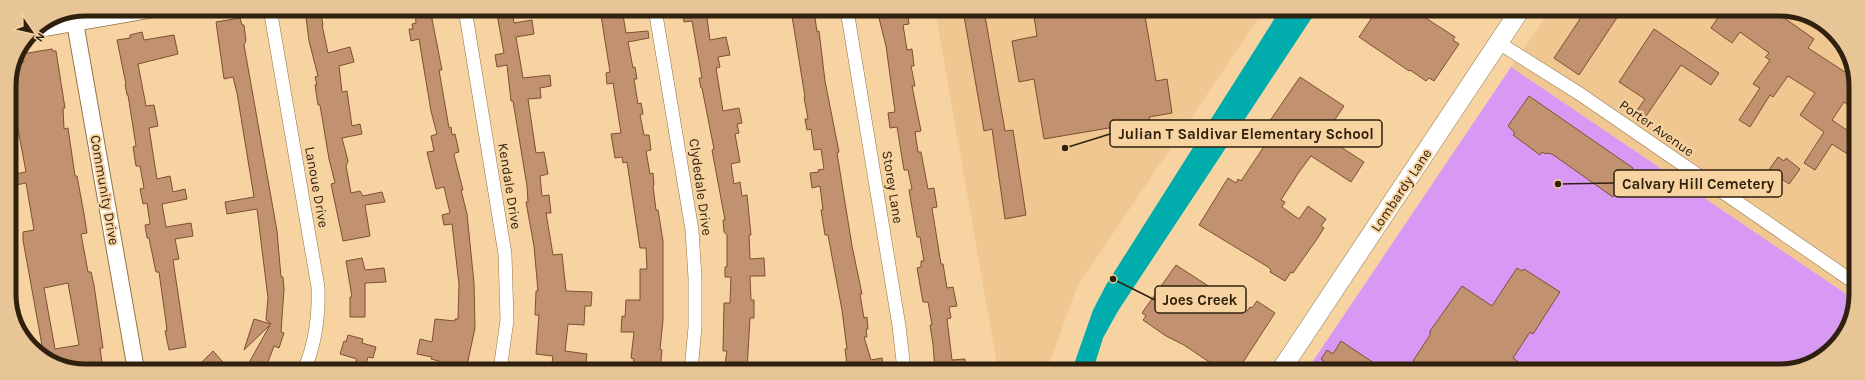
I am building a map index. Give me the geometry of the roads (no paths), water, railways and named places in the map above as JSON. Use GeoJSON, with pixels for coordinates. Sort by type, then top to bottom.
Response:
{"type":"FeatureCollection","features":[{"type":"Feature","properties":{"kind":"main road","name":"Lombardy Lane"},"geometry":{"type":"LineString","coordinates":[[1285,364],[1516,16]]}},
{"type":"Feature","properties":{"kind":"street","name":"Lanoue Drive"},"geometry":{"type":"LineString","coordinates":[[271,16],[318,287],[317,323],[312,347],[306,364]]}},
{"type":"Feature","properties":{"kind":"street","name":"Kendale Drive"},"geometry":{"type":"LineString","coordinates":[[466,16],[505,254],[508,293],[507,320],[501,364]]}},
{"type":"Feature","properties":{"kind":"street","name":"Clydedale Drive"},"geometry":{"type":"LineString","coordinates":[[656,16],[692,230],[695,278],[695,320],[691,364]]}},
{"type":"Feature","properties":{"kind":"street","name":"Storey Lane"},"geometry":{"type":"LineString","coordinates":[[848,16],[899,326],[903,364]]}},
{"type":"Feature","properties":{"kind":"street"},"geometry":{"type":"LineString","coordinates":[[56,23],[74,17]]}},
{"type":"Feature","properties":{"kind":"street","name":"Community Drive"},"geometry":{"type":"LineString","coordinates":[[74,17],[135,364]]}},
{"type":"Feature","properties":{"kind":"street","name":"Porter Avenue"},"geometry":{"type":"LineString","coordinates":[[1499,43],[1580,94],[1849,279]]}},
{"type":"Feature","properties":{"kind":"water"},"geometry":{"type":"Polygon","coordinates":[[[1276,16],[1313,16],[1118,311],[1103,338],[1095,364],[1074,364],[1093,310],[1106,285],[1276,16]]]}},
{"type":"Feature","properties":{"kind":"place","name":"Julian T Saldivar Elementary School"},"geometry":{"type":"Point","coordinates":[1065,148]}},
{"type":"Feature","properties":{"kind":"place","name":"Calvary Hill Cemetery"},"geometry":{"type":"Point","coordinates":[1558,184]}},
{"type":"Feature","properties":{"kind":"place","name":"Joes Creek"},"geometry":{"type":"Point","coordinates":[1113,279]}}]}
